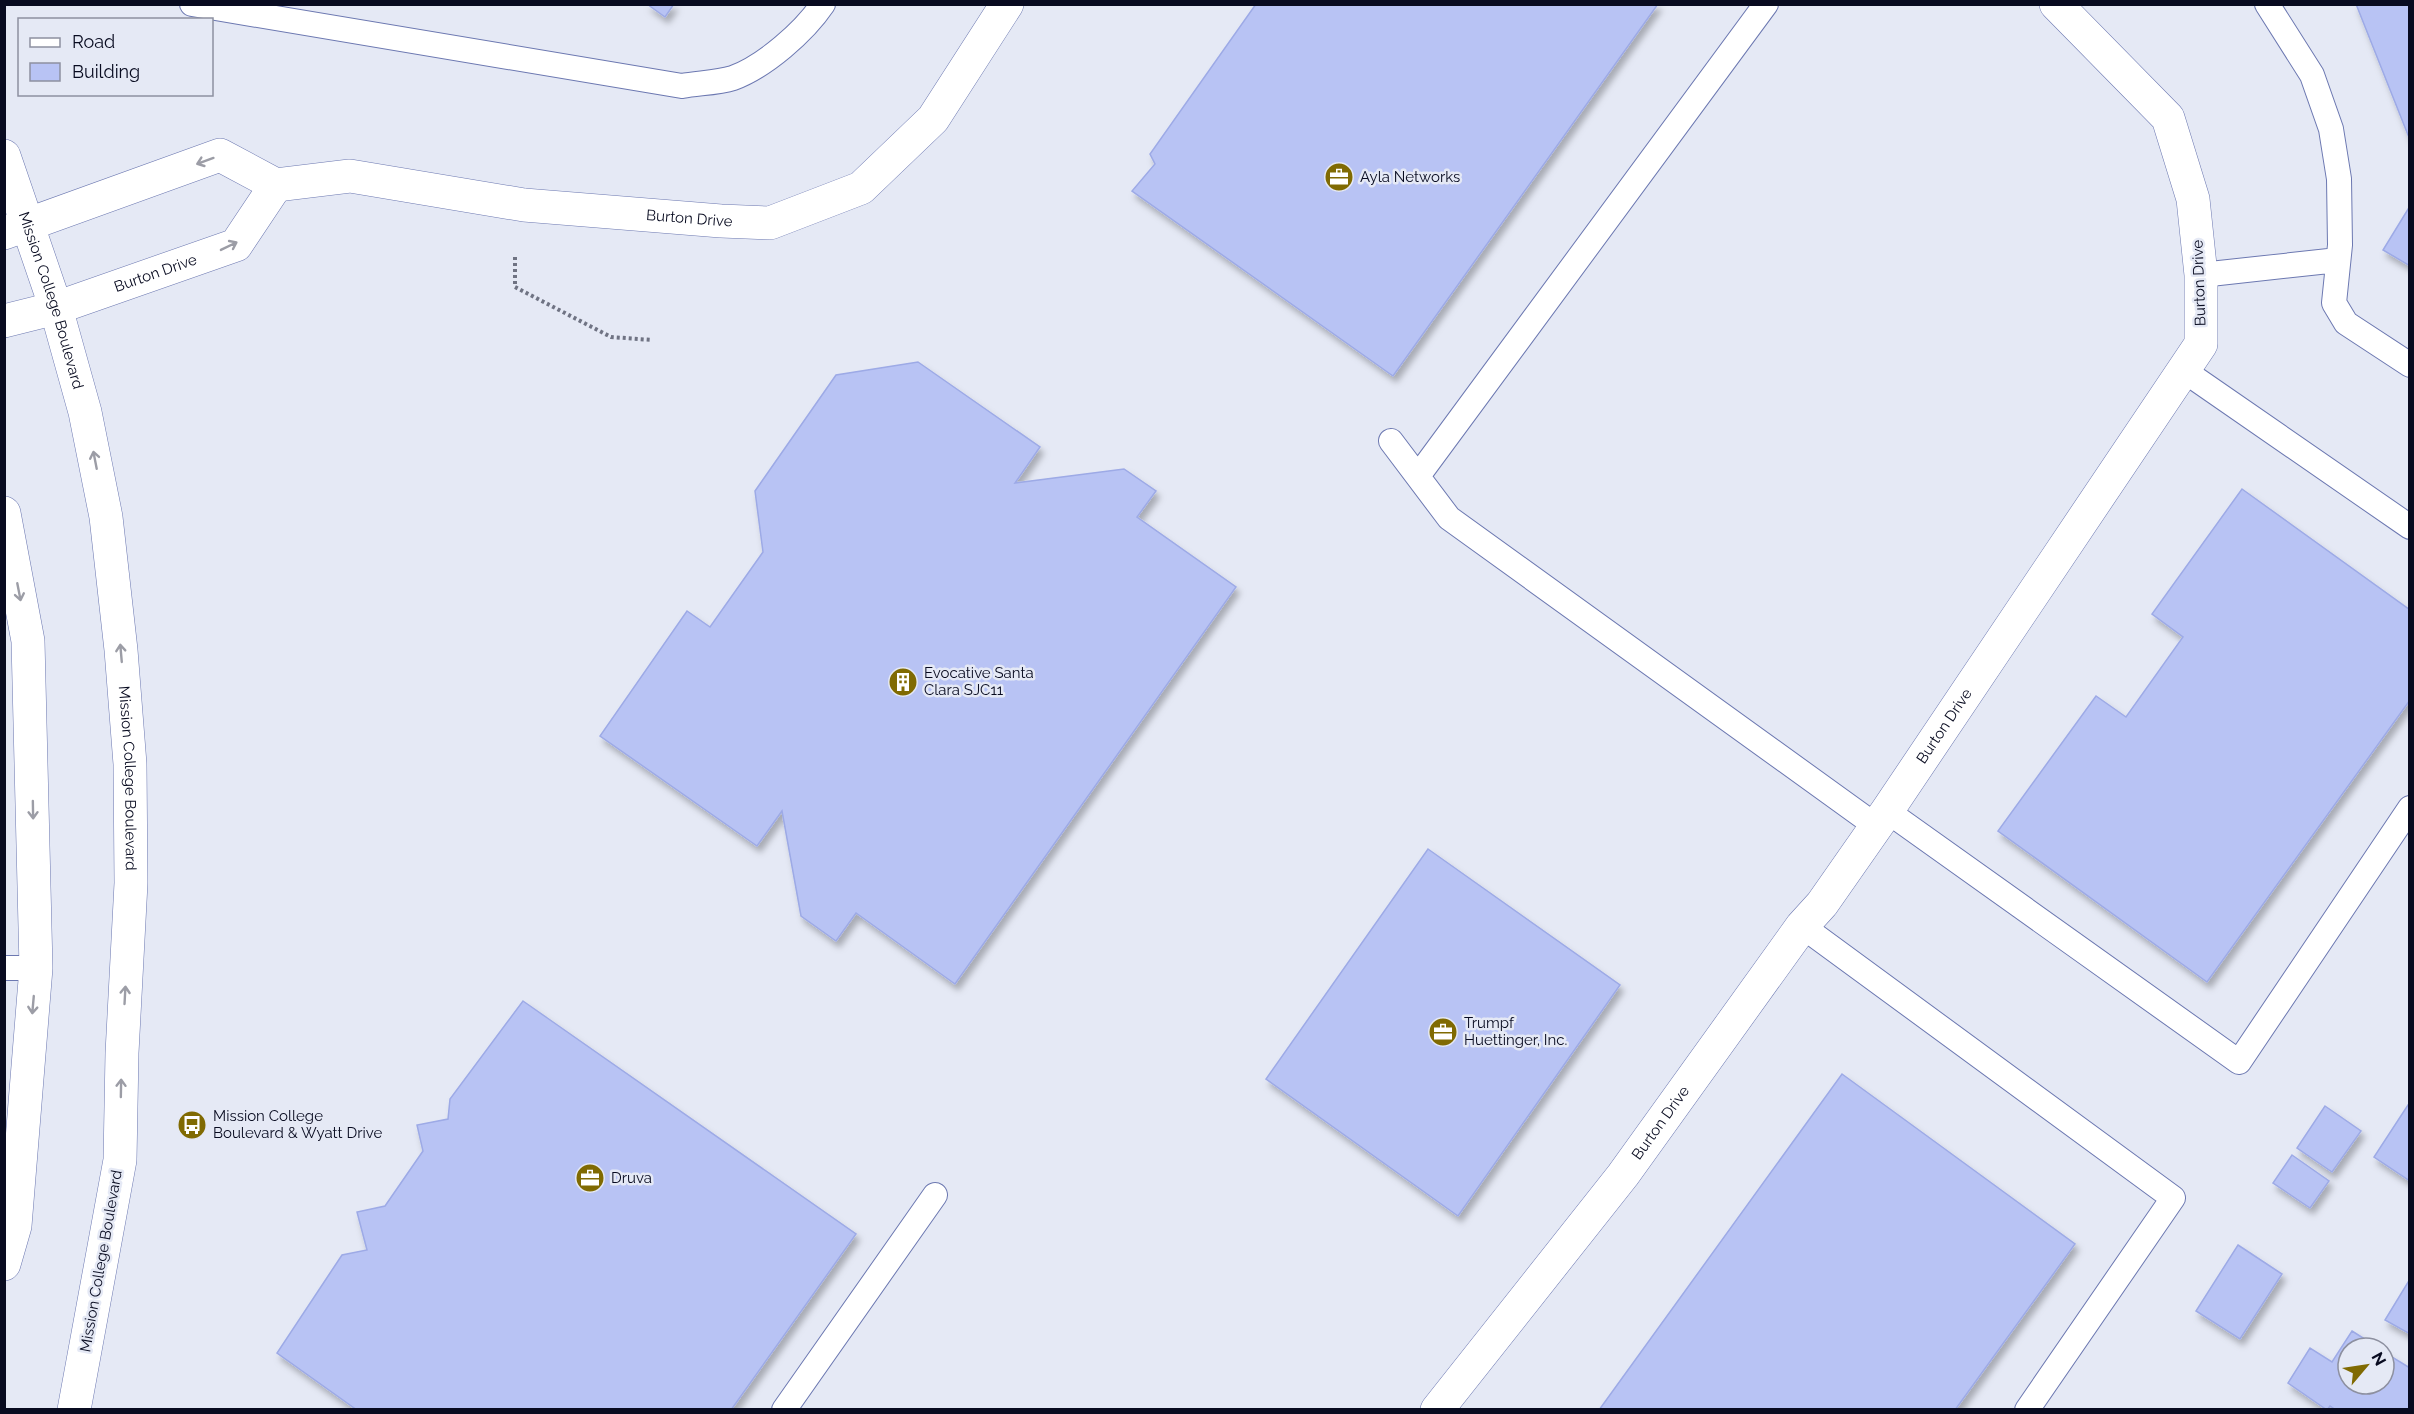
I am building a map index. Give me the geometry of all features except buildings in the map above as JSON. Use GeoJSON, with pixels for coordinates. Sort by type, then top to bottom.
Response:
{"type":"FeatureCollection","features":[{"type":"Feature","properties":{"kind":"street","name":"Burton Drive"},"geometry":{"type":"LineString","coordinates":[[4,321],[56,308],[236,244],[276,185],[350,176],[524,205],[770,223],[861,188],[933,119],[1007,4]]}},
{"type":"Feature","properties":{"kind":"street","name":"Burton Drive"},"geometry":{"type":"LineString","coordinates":[[1437,1410],[1623,1175],[1802,926],[1822,903],[2201,344],[2201,275],[2193,199],[2168,118],[2056,4]]}},
{"type":"Feature","properties":{"kind":"street"},"geometry":{"type":"LineString","coordinates":[[16,228],[220,155],[276,185]]}},
{"type":"Feature","properties":{"kind":"street","name":"Mission College Boulevard"},"geometry":{"type":"LineString","coordinates":[[4,156],[16,228],[56,308],[85,412],[106,517],[121,650],[130,764],[131,883],[122,1053],[120,1160],[74,1410]]}},
{"type":"Feature","properties":{"kind":"street"},"geometry":{"type":"LineString","coordinates":[[4,513],[28,641],[15,1226],[4,1263]]}},
{"type":"Feature","properties":{"kind":"lane"},"geometry":{"type":"LineString","coordinates":[[192,4],[682,86],[733,78],[777,53],[814,17],[823,4]]}},
{"type":"Feature","properties":{"kind":"lane"},"geometry":{"type":"LineString","coordinates":[[1418,476],[1766,4]]}},
{"type":"Feature","properties":{"kind":"lane"},"geometry":{"type":"LineString","coordinates":[[2267,4],[2312,75],[2331,129],[2339,179],[2338,260],[2334,303],[2346,323],[2409,365]]}},
{"type":"Feature","properties":{"kind":"lane"},"geometry":{"type":"LineString","coordinates":[[2201,275],[2338,260]]}},
{"type":"Feature","properties":{"kind":"lane"},"geometry":{"type":"LineString","coordinates":[[2183,370],[2409,527]]}},
{"type":"Feature","properties":{"kind":"lane"},"geometry":{"type":"LineString","coordinates":[[1391,441],[1449,518],[1881,818],[2239,1062],[2409,808]]}},
{"type":"Feature","properties":{"kind":"lane"},"geometry":{"type":"LineString","coordinates":[[1802,926],[2173,1198],[2027,1410]]}},
{"type":"Feature","properties":{"kind":"lane"},"geometry":{"type":"LineString","coordinates":[[784,1410],[935,1195]]}},
{"type":"Feature","properties":{"kind":"path"},"geometry":{"type":"LineString","coordinates":[[514,256],[515,287],[612,337],[652,340]]}},
{"type":"Feature","properties":{"kind":"place","name":"Ayla Networks"},"geometry":{"type":"Point","coordinates":[1339,177]}},
{"type":"Feature","properties":{"kind":"place","name":"Evocative Santa Clara SJC11"},"geometry":{"type":"Point","coordinates":[903,682]}},
{"type":"Feature","properties":{"kind":"place","name":"Trumpf Huettinger, Inc."},"geometry":{"type":"Point","coordinates":[1443,1032]}},
{"type":"Feature","properties":{"kind":"place","name":"Mission College Boulevard & Wyatt Drive"},"geometry":{"type":"Point","coordinates":[192,1125]}},
{"type":"Feature","properties":{"kind":"place","name":"Druva"},"geometry":{"type":"Point","coordinates":[590,1178]}}]}
